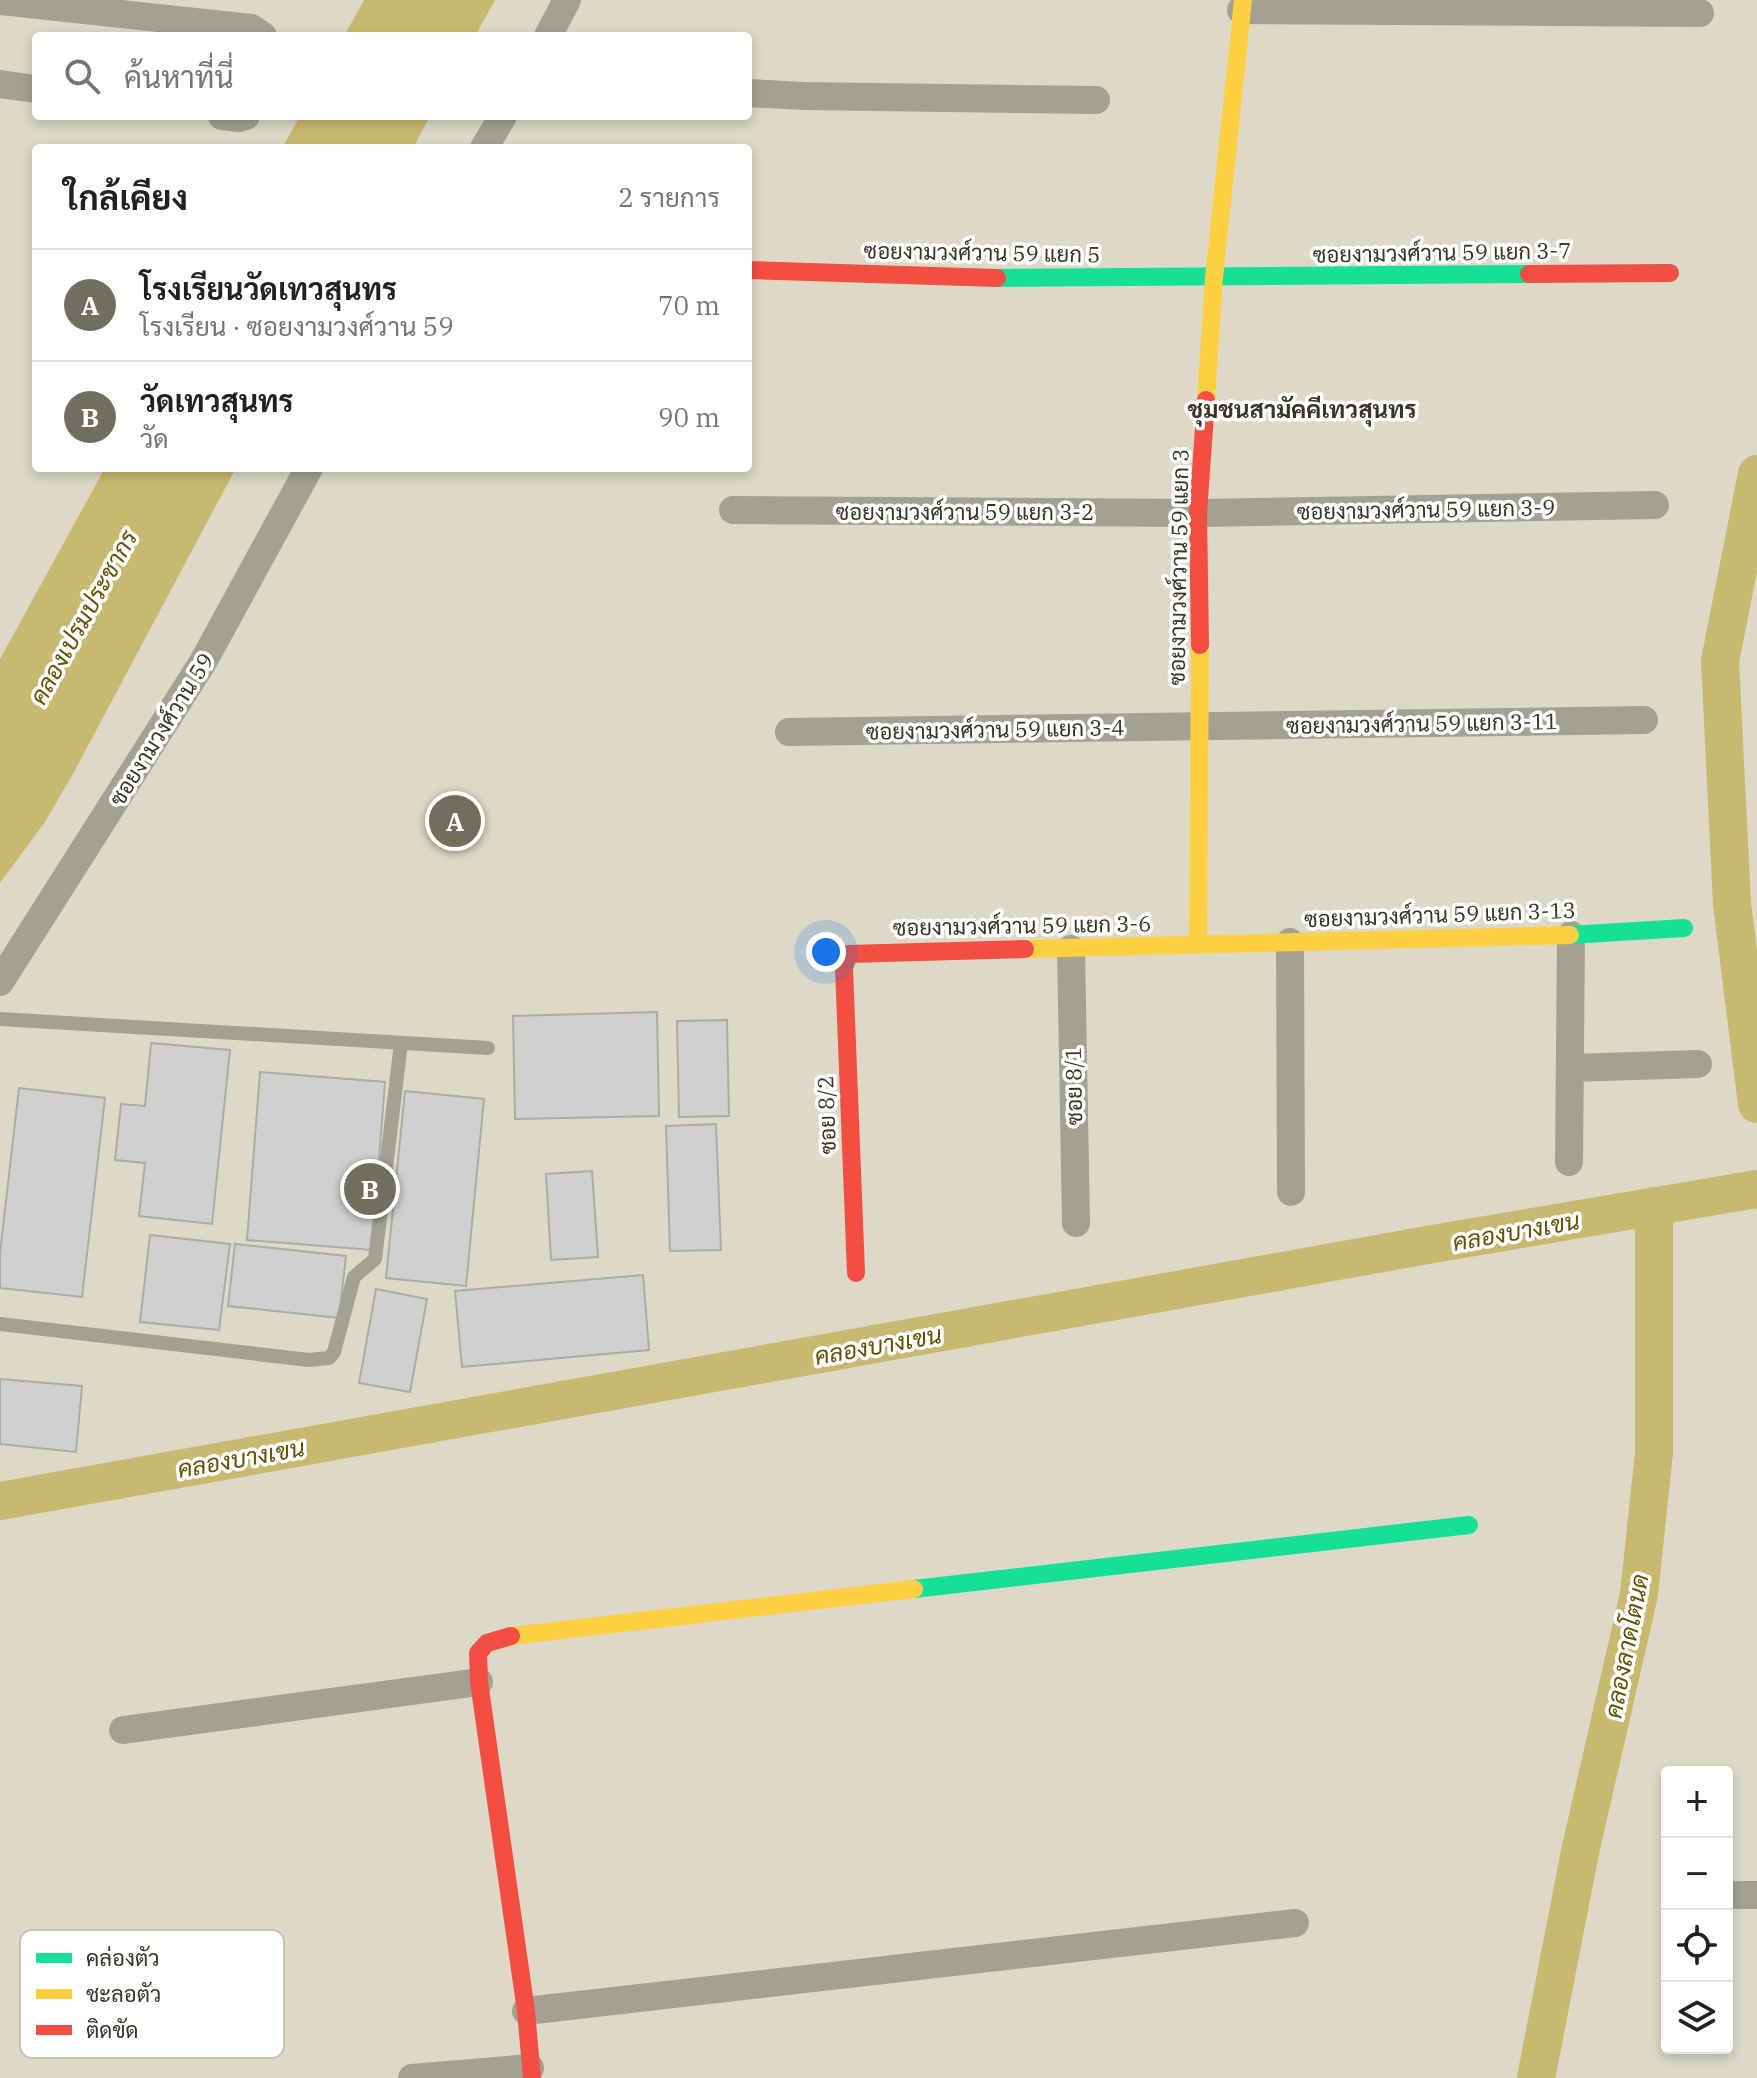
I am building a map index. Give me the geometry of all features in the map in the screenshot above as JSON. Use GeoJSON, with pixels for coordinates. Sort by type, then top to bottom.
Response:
{"type":"FeatureCollection","features":[{"type":"Feature","properties":{"kind":"street"},"geometry":{"type":"LineString","coordinates":[[550,32],[567,0]]}},
{"type":"Feature","properties":{"kind":"street"},"geometry":{"type":"LineString","coordinates":[[0,1],[251,28],[257,32]]}},
{"type":"Feature","properties":{"kind":"street"},"geometry":{"type":"LineString","coordinates":[[1242,5],[1700,13]]}},
{"type":"Feature","properties":{"kind":"street","name":"ซอยงามวงศ์วาน 59 แยก 3"},"geometry":{"type":"LineString","coordinates":[[1198,945],[1201,725],[1198,513],[1214,278],[1242,5]]}},
{"type":"Feature","properties":{"kind":"street"},"geometry":{"type":"LineString","coordinates":[[0,84],[32,88]]}},
{"type":"Feature","properties":{"kind":"street"},"geometry":{"type":"LineString","coordinates":[[752,93],[1096,100]]}},
{"type":"Feature","properties":{"kind":"street"},"geometry":{"type":"LineString","coordinates":[[486,144],[501,120]]}},
{"type":"Feature","properties":{"kind":"street","name":"ซอยงามวงศ์วาน 59 แยก 5"},"geometry":{"type":"LineString","coordinates":[[752,270],[980,278],[1214,278]]}},
{"type":"Feature","properties":{"kind":"street","name":"ซอยงามวงศ์วาน 59 แยก 3-7"},"geometry":{"type":"LineString","coordinates":[[1214,278],[1670,273]]}},
{"type":"Feature","properties":{"kind":"street","name":"ซอยงามวงศ์วาน 59"},"geometry":{"type":"LineString","coordinates":[[0,982],[203,662],[307,472]]}},
{"type":"Feature","properties":{"kind":"street","name":"ซอยงามวงศ์วาน 59 แยก 3-9"},"geometry":{"type":"LineString","coordinates":[[1198,513],[1655,505]]}},
{"type":"Feature","properties":{"kind":"street","name":"ซอยงามวงศ์วาน 59 แยก 3-2"},"geometry":{"type":"LineString","coordinates":[[733,510],[1198,513]]}},
{"type":"Feature","properties":{"kind":"street","name":"ซอยงามวงศ์วาน 59 แยก 3-11"},"geometry":{"type":"LineString","coordinates":[[1201,725],[1644,720]]}},
{"type":"Feature","properties":{"kind":"street","name":"ซอยงามวงศ์วาน 59 แยก 3-4"},"geometry":{"type":"LineString","coordinates":[[789,732],[1201,725]]}},
{"type":"Feature","properties":{"kind":"street","name":"ซอยงามวงศ์วาน 59 แยก 3-13"},"geometry":{"type":"LineString","coordinates":[[1198,945],[1571,935],[1684,928]]}},
{"type":"Feature","properties":{"kind":"street"},"geometry":{"type":"LineString","coordinates":[[1569,1162],[1571,935]]}},
{"type":"Feature","properties":{"kind":"street"},"geometry":{"type":"LineString","coordinates":[[1290,942],[1291,1192]]}},
{"type":"Feature","properties":{"kind":"street","name":"ซอยงามวงศ์วาน 59 แยก 3-6"},"geometry":{"type":"LineString","coordinates":[[848,954],[1198,945]]}},
{"type":"Feature","properties":{"kind":"street","name":"ซอย 8/1"},"geometry":{"type":"LineString","coordinates":[[1071,949],[1076,1223]]}},
{"type":"Feature","properties":{"kind":"street","name":"ซอย 8/2"},"geometry":{"type":"LineString","coordinates":[[848,954],[844,968],[856,1273]]}},
{"type":"Feature","properties":{"kind":"street"},"geometry":{"type":"LineString","coordinates":[[1570,1068],[1698,1064]]}},
{"type":"Feature","properties":{"kind":"street"},"geometry":{"type":"LineString","coordinates":[[412,2078],[531,2073],[526,2011],[479,1682],[478,1653],[487,1643],[506,1637],[1469,1525]]}},
{"type":"Feature","properties":{"kind":"street"},"geometry":{"type":"LineString","coordinates":[[123,1730],[479,1682]]}},
{"type":"Feature","properties":{"kind":"street"},"geometry":{"type":"LineString","coordinates":[[1733,1895],[1757,1895]]}},
{"type":"Feature","properties":{"kind":"street"},"geometry":{"type":"LineString","coordinates":[[526,2011],[1295,1923]]}},
{"type":"Feature","properties":{"kind":"lane"},"geometry":{"type":"LineString","coordinates":[[0,1019],[488,1048]]}},
{"type":"Feature","properties":{"kind":"lane"},"geometry":{"type":"LineString","coordinates":[[0,1324],[309,1360],[329,1358],[338,1340],[354,1277],[375,1259],[401,1043]]}},
{"type":"Feature","properties":{"kind":"water"},"geometry":{"type":"Polygon","coordinates":[[[364,0],[495,0],[477,32],[346,32],[364,0]]]}},
{"type":"Feature","properties":{"kind":"water"},"geometry":{"type":"Polygon","coordinates":[[[298,120],[428,120],[415,144],[284,144],[298,120]]]}},
{"type":"Feature","properties":{"kind":"water","name":"คลองเปรมประชากร"},"geometry":{"type":"Polygon","coordinates":[[[103,472],[234,472],[74,772],[45,822],[0,883],[0,659],[103,472]]]}},
{"type":"Feature","properties":{"kind":"building"},"geometry":{"type":"Polygon","coordinates":[[[657,1012],[659,1116],[515,1119],[513,1016],[657,1012]]]}},
{"type":"Feature","properties":{"kind":"building"},"geometry":{"type":"Polygon","coordinates":[[[727,1020],[729,1116],[679,1117],[677,1021],[727,1020]]]}},
{"type":"Feature","properties":{"kind":"building"},"geometry":{"type":"Polygon","coordinates":[[[151,1043],[230,1050],[212,1224],[139,1216],[145,1163],[115,1160],[121,1104],[145,1106],[151,1043]]]}},
{"type":"Feature","properties":{"kind":"building"},"geometry":{"type":"Polygon","coordinates":[[[260,1072],[385,1082],[372,1250],[247,1240],[260,1072]]]}},
{"type":"Feature","properties":{"kind":"building"},"geometry":{"type":"Polygon","coordinates":[[[19,1088],[105,1098],[82,1297],[0,1288],[0,1253],[19,1088]]]}},
{"type":"Feature","properties":{"kind":"building"},"geometry":{"type":"Polygon","coordinates":[[[405,1091],[484,1099],[466,1286],[386,1278],[405,1091]]]}},
{"type":"Feature","properties":{"kind":"building"},"geometry":{"type":"Polygon","coordinates":[[[716,1124],[721,1250],[670,1251],[666,1126],[716,1124]]]}},
{"type":"Feature","properties":{"kind":"building"},"geometry":{"type":"Polygon","coordinates":[[[592,1171],[598,1257],[551,1260],[546,1174],[592,1171]]]}},
{"type":"Feature","properties":{"kind":"building"},"geometry":{"type":"Polygon","coordinates":[[[150,1235],[230,1244],[219,1330],[140,1322],[150,1235]]]}},
{"type":"Feature","properties":{"kind":"building"},"geometry":{"type":"Polygon","coordinates":[[[235,1244],[346,1256],[339,1318],[228,1306],[235,1244]]]}},
{"type":"Feature","properties":{"kind":"building"},"geometry":{"type":"Polygon","coordinates":[[[643,1275],[649,1350],[462,1367],[455,1291],[643,1275]]]}},
{"type":"Feature","properties":{"kind":"building"},"geometry":{"type":"Polygon","coordinates":[[[376,1289],[427,1299],[410,1392],[359,1383],[376,1289]]]}},
{"type":"Feature","properties":{"kind":"building"},"geometry":{"type":"Polygon","coordinates":[[[0,1379],[82,1386],[76,1452],[0,1444],[0,1379]]]}},
{"type":"Feature","properties":{"kind":"waterway"},"geometry":{"type":"LineString","coordinates":[[1757,474],[1720,661],[1732,904],[1757,1104]]}},
{"type":"Feature","properties":{"kind":"waterway","name":"คลองบางเขน"},"geometry":{"type":"LineString","coordinates":[[0,1501],[1433,1244],[1757,1189]]}},
{"type":"Feature","properties":{"kind":"waterway","name":"คลองลาดโตนด"},"geometry":{"type":"LineString","coordinates":[[1536,2078],[1580,1852],[1639,1594],[1654,1453],[1654,1206]]}},
{"type":"Feature","properties":{"kind":"traffic: fast"},"geometry":{"type":"LineString","coordinates":[[997,278],[1529,274]]}},
{"type":"Feature","properties":{"kind":"traffic: fast"},"geometry":{"type":"LineString","coordinates":[[1570,935],[1684,928]]}},
{"type":"Feature","properties":{"kind":"traffic: fast"},"geometry":{"type":"LineString","coordinates":[[914,1589],[1469,1525]]}},
{"type":"Feature","properties":{"kind":"traffic: slow"},"geometry":{"type":"LineString","coordinates":[[1206,400],[1214,278],[1243,0]]}},
{"type":"Feature","properties":{"kind":"traffic: slow"},"geometry":{"type":"LineString","coordinates":[[1198,945],[1200,645]]}},
{"type":"Feature","properties":{"kind":"traffic: slow"},"geometry":{"type":"LineString","coordinates":[[1025,949],[1570,935]]}},
{"type":"Feature","properties":{"kind":"traffic: slow"},"geometry":{"type":"LineString","coordinates":[[511,1636],[914,1589]]}},
{"type":"Feature","properties":{"kind":"traffic: jam"},"geometry":{"type":"LineString","coordinates":[[752,270],[997,278]]}},
{"type":"Feature","properties":{"kind":"traffic: jam"},"geometry":{"type":"LineString","coordinates":[[1529,274],[1670,273]]}},
{"type":"Feature","properties":{"kind":"traffic: jam"},"geometry":{"type":"LineString","coordinates":[[1200,645],[1198,513],[1206,400]]}},
{"type":"Feature","properties":{"kind":"traffic: jam"},"geometry":{"type":"LineString","coordinates":[[856,1273],[844,968],[848,954],[1025,949]]}},
{"type":"Feature","properties":{"kind":"traffic: jam"},"geometry":{"type":"LineString","coordinates":[[511,1636],[487,1643],[478,1653],[479,1682],[526,2011],[532,2078]]}},
{"type":"Feature","properties":{"kind":"place","name":"โรงเรียนวัดเทวสุนทร"},"geometry":{"type":"Point","coordinates":[455,821]}},
{"type":"Feature","properties":{"kind":"place","name":"วัดเทวสุนทร"},"geometry":{"type":"Point","coordinates":[370,1189]}},
{"type":"Feature","properties":{"kind":"district","name":"ชุมชนสามัคคีเทวสุนทร"},"geometry":{"type":"Point","coordinates":[1302,409]}}]}
